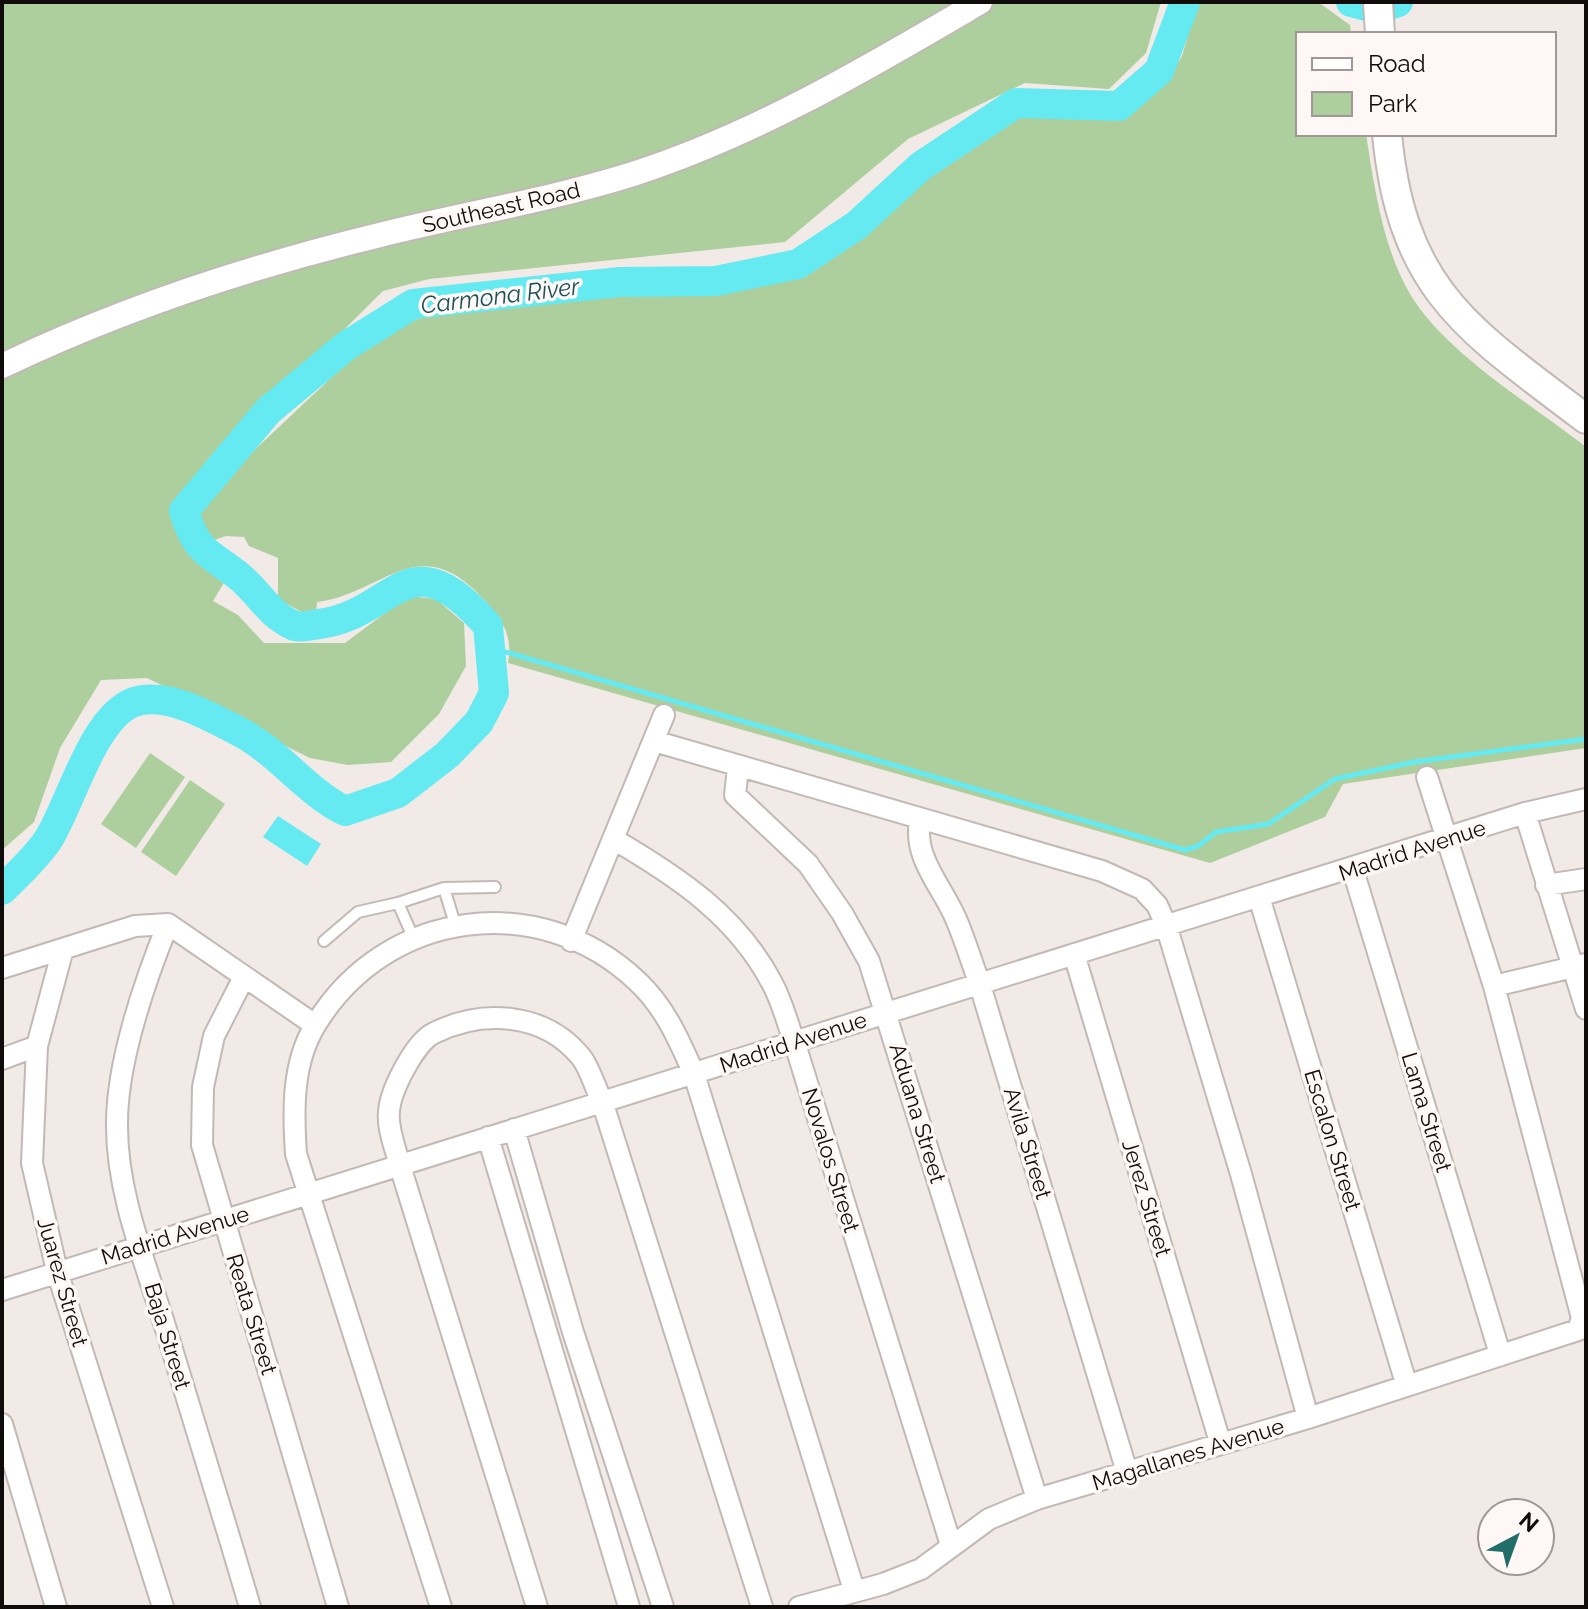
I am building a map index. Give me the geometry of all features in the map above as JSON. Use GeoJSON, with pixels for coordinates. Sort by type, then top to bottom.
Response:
{"type":"FeatureCollection","features":[{"type":"Feature","properties":{"kind":"main road"},"geometry":{"type":"LineString","coordinates":[[1387,136],[1399,212],[1416,256],[1431,283],[1469,328],[1586,419]]}},
{"type":"Feature","properties":{"kind":"street","name":"Southeast Road"},"geometry":{"type":"LineString","coordinates":[[2,366],[144,307],[321,250],[558,196],[678,158],[835,85],[980,2]]}},
{"type":"Feature","properties":{"kind":"street"},"geometry":{"type":"LineString","coordinates":[[571,941],[664,715]]}},
{"type":"Feature","properties":{"kind":"street"},"geometry":{"type":"LineString","coordinates":[[654,741],[920,821],[1102,871],[1142,889],[1157,905],[1166,925],[1241,1174],[1308,1418]]}},
{"type":"Feature","properties":{"kind":"street","name":"Aduana Street"},"geometry":{"type":"LineString","coordinates":[[738,768],[735,795],[808,864],[842,913],[869,961],[1037,1499]]}},
{"type":"Feature","properties":{"kind":"street"},"geometry":{"type":"LineString","coordinates":[[1427,777],[1494,986],[1579,965]]}},
{"type":"Feature","properties":{"kind":"street","name":"Madrid Avenue"},"geometry":{"type":"LineString","coordinates":[[2,1290],[886,1012],[1353,870],[1525,813],[1586,799]]}},
{"type":"Feature","properties":{"kind":"street"},"geometry":{"type":"LineString","coordinates":[[1525,813],[1546,885],[1579,965],[1586,1009]]}},
{"type":"Feature","properties":{"kind":"street","name":"Avila Street"},"geometry":{"type":"LineString","coordinates":[[920,821],[917,837],[921,852],[955,918],[980,985],[1127,1472]]}},
{"type":"Feature","properties":{"kind":"street","name":"Novalos Street"},"geometry":{"type":"LineString","coordinates":[[615,840],[674,875],[733,926],[773,983],[794,1041],[951,1545]]}},
{"type":"Feature","properties":{"kind":"street","name":"Lama Street"},"geometry":{"type":"LineString","coordinates":[[1353,870],[1500,1354]]}},
{"type":"Feature","properties":{"kind":"street"},"geometry":{"type":"LineString","coordinates":[[1546,885],[1586,879]]}},
{"type":"Feature","properties":{"kind":"street","name":"Escalon Street"},"geometry":{"type":"LineString","coordinates":[[1259,897],[1406,1383]]}},
{"type":"Feature","properties":{"kind":"street"},"geometry":{"type":"LineString","coordinates":[[2,968],[135,926],[168,924],[315,1025]]}},
{"type":"Feature","properties":{"kind":"street","name":"Baja Street"},"geometry":{"type":"LineString","coordinates":[[168,924],[145,982],[117,1119],[118,1155],[140,1245],[250,1607]]}},
{"type":"Feature","properties":{"kind":"street"},"geometry":{"type":"LineString","coordinates":[[441,1607],[308,1196],[296,1154],[293,1112],[300,1063],[315,1025],[338,994],[376,959],[413,937],[455,924],[518,924],[571,941],[603,956],[638,981],[670,1021],[694,1074],[854,1590]]}},
{"type":"Feature","properties":{"kind":"street","name":"Juarez Street"},"geometry":{"type":"LineString","coordinates":[[63,949],[37,1046],[32,1163],[57,1271],[163,1607]]}},
{"type":"Feature","properties":{"kind":"street","name":"Jerez Street"},"geometry":{"type":"LineString","coordinates":[[1074,954],[1220,1442]]}},
{"type":"Feature","properties":{"kind":"street","name":"Reata Street"},"geometry":{"type":"LineString","coordinates":[[244,977],[214,1036],[203,1087],[202,1145],[338,1607]]}},
{"type":"Feature","properties":{"kind":"street","name":"Magallanes Avenue"},"geometry":{"type":"LineString","coordinates":[[799,1607],[883,1584],[921,1569],[989,1519],[1037,1499],[1308,1418],[1406,1383],[1578,1330],[1582,1318],[1494,986]]}},
{"type":"Feature","properties":{"kind":"street"},"geometry":{"type":"LineString","coordinates":[[537,1607],[400,1166],[388,1113],[402,1071],[430,1034],[484,1017],[520,1019],[555,1034],[582,1058],[602,1101],[762,1607]]}},
{"type":"Feature","properties":{"kind":"street"},"geometry":{"type":"LineString","coordinates":[[2,1059],[37,1046]]}},
{"type":"Feature","properties":{"kind":"street"},"geometry":{"type":"LineString","coordinates":[[514,1129],[573,1332],[663,1607]]}},
{"type":"Feature","properties":{"kind":"street"},"geometry":{"type":"LineString","coordinates":[[488,1137],[629,1607]]}},
{"type":"Feature","properties":{"kind":"street"},"geometry":{"type":"LineString","coordinates":[[550,1340],[573,1332]]}},
{"type":"Feature","properties":{"kind":"street"},"geometry":{"type":"LineString","coordinates":[[2,1424],[56,1607]]}},
{"type":"Feature","properties":{"kind":"lane"},"geometry":{"type":"LineString","coordinates":[[324,941],[358,912],[444,888],[495,887]]}},
{"type":"Feature","properties":{"kind":"lane"},"geometry":{"type":"LineString","coordinates":[[444,888],[455,924]]}},
{"type":"Feature","properties":{"kind":"lane"},"geometry":{"type":"LineString","coordinates":[[398,903],[413,937]]}},
{"type":"Feature","properties":{"kind":"green space"},"geometry":{"type":"Polygon","coordinates":[[[2,2],[1161,2],[1146,53],[1109,89],[1025,83],[908,139],[785,242],[429,279],[383,291],[243,430],[174,508],[198,563],[225,581],[213,601],[238,615],[264,643],[345,643],[408,596],[436,599],[464,623],[466,666],[439,714],[391,762],[348,765],[310,758],[147,678],[101,680],[60,748],[34,822],[2,850],[2,2]]]}},
{"type":"Feature","properties":{"kind":"green space"},"geometry":{"type":"Polygon","coordinates":[[[1198,2],[1318,2],[1350,25],[1351,32],[1296,32],[1296,136],[1366,136],[1386,237],[1401,276],[1425,316],[1466,357],[1586,447],[1586,748],[1343,784],[1325,817],[1210,863],[508,663],[508,637],[497,616],[463,580],[441,569],[421,566],[402,570],[341,596],[317,602],[316,613],[307,615],[278,599],[278,558],[249,546],[244,537],[226,536],[205,543],[191,510],[369,342],[428,314],[595,297],[704,294],[789,278],[856,238],[919,181],[1019,113],[1123,114],[1167,81],[1182,56],[1198,2]]]}},
{"type":"Feature","properties":{"kind":"green space"},"geometry":{"type":"Polygon","coordinates":[[[150,753],[185,777],[136,848],[101,824],[150,753]]]}},
{"type":"Feature","properties":{"kind":"green space"},"geometry":{"type":"Polygon","coordinates":[[[190,780],[225,804],[176,876],[141,852],[190,780]]]}},
{"type":"Feature","properties":{"kind":"water"},"geometry":{"type":"Polygon","coordinates":[[[278,816],[321,844],[307,866],[263,837],[278,816]]]}},
{"type":"Feature","properties":{"kind":"waterway","name":"Carmona River"},"geometry":{"type":"LineString","coordinates":[[2,890],[48,840],[94,743],[106,725],[119,711],[134,702],[160,700],[174,703],[227,725],[266,749],[317,793],[345,811],[398,793],[447,755],[479,722],[494,693],[488,626],[461,599],[438,585],[419,582],[402,586],[345,617],[310,626],[295,626],[279,617],[248,584],[200,545],[184,511],[268,411],[346,346],[413,304],[620,282],[716,281],[798,264],[857,225],[921,166],[1016,103],[1119,106],[1159,71],[1185,2]]}},
{"type":"Feature","properties":{"kind":"waterway","name":"Carmona River"},"geometry":{"type":"LineString","coordinates":[[1351,2],[1378,9],[1398,2]]}},
{"type":"Feature","properties":{"kind":"waterway"},"geometry":{"type":"LineString","coordinates":[[492,648],[1185,850],[1198,846],[1216,832],[1268,824],[1335,779],[1414,762],[1586,739]]}}]}
